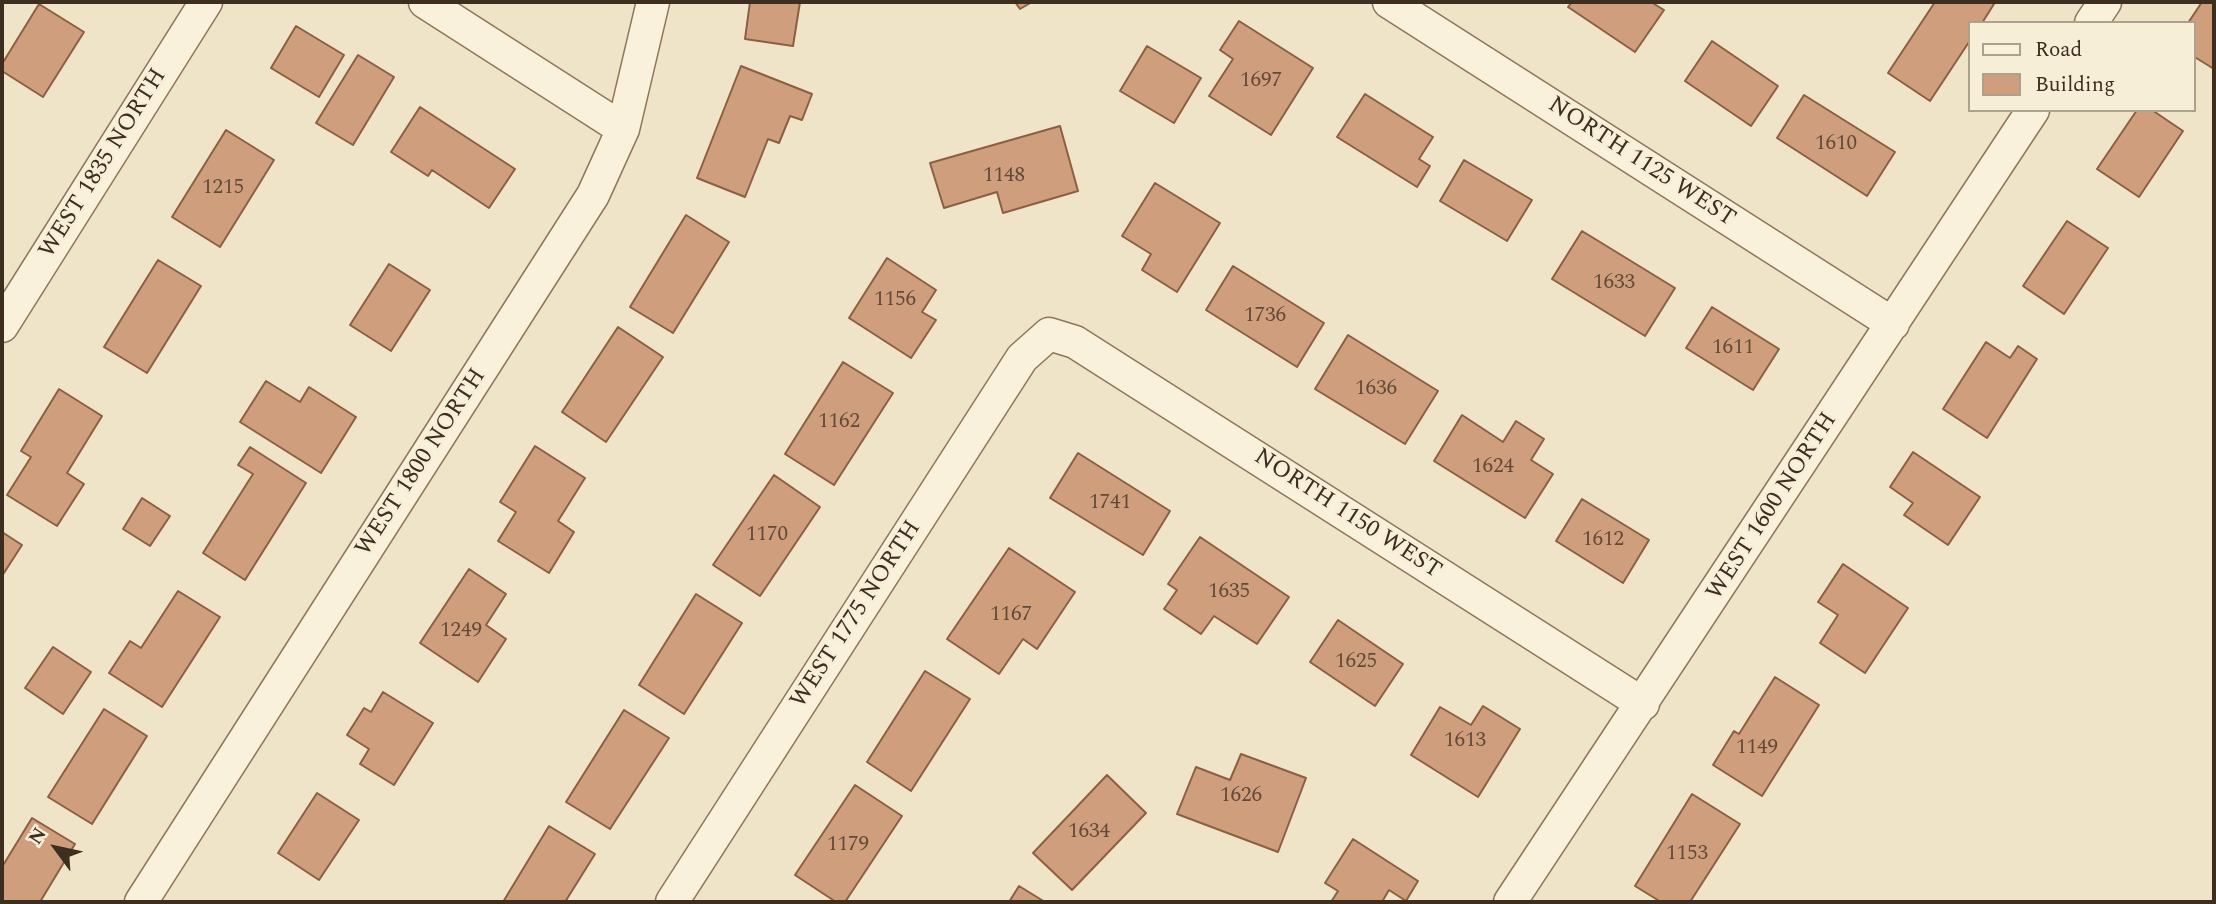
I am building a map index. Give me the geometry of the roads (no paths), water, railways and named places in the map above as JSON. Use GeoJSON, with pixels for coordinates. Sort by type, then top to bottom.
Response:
{"type":"FeatureCollection","features":[{"type":"Feature","properties":{"kind":"street","name":"WEST 1835 NORTH"},"geometry":{"type":"LineString","coordinates":[[2,326],[206,2]]}},
{"type":"Feature","properties":{"kind":"street"},"geometry":{"type":"LineString","coordinates":[[425,2],[622,129]]}},
{"type":"Feature","properties":{"kind":"street","name":"WEST 1800 NORTH"},"geometry":{"type":"LineString","coordinates":[[141,902],[593,195],[622,129],[653,2]]}},
{"type":"Feature","properties":{"kind":"street","name":"NORTH 1125 WEST"},"geometry":{"type":"LineString","coordinates":[[1389,2],[1893,324]]}},
{"type":"Feature","properties":{"kind":"street"},"geometry":{"type":"LineString","coordinates":[[2092,21],[2105,2]]}},
{"type":"Feature","properties":{"kind":"street","name":"WEST 1600 NORTH"},"geometry":{"type":"LineString","coordinates":[[1510,902],[2032,112]]}},
{"type":"Feature","properties":{"kind":"street","name":"NORTH 1150 WEST"},"geometry":{"type":"LineString","coordinates":[[1049,334],[1075,342],[1643,704]]}},
{"type":"Feature","properties":{"kind":"street","name":"WEST 1775 NORTH"},"geometry":{"type":"LineString","coordinates":[[672,902],[1022,358],[1049,334]]}}]}
